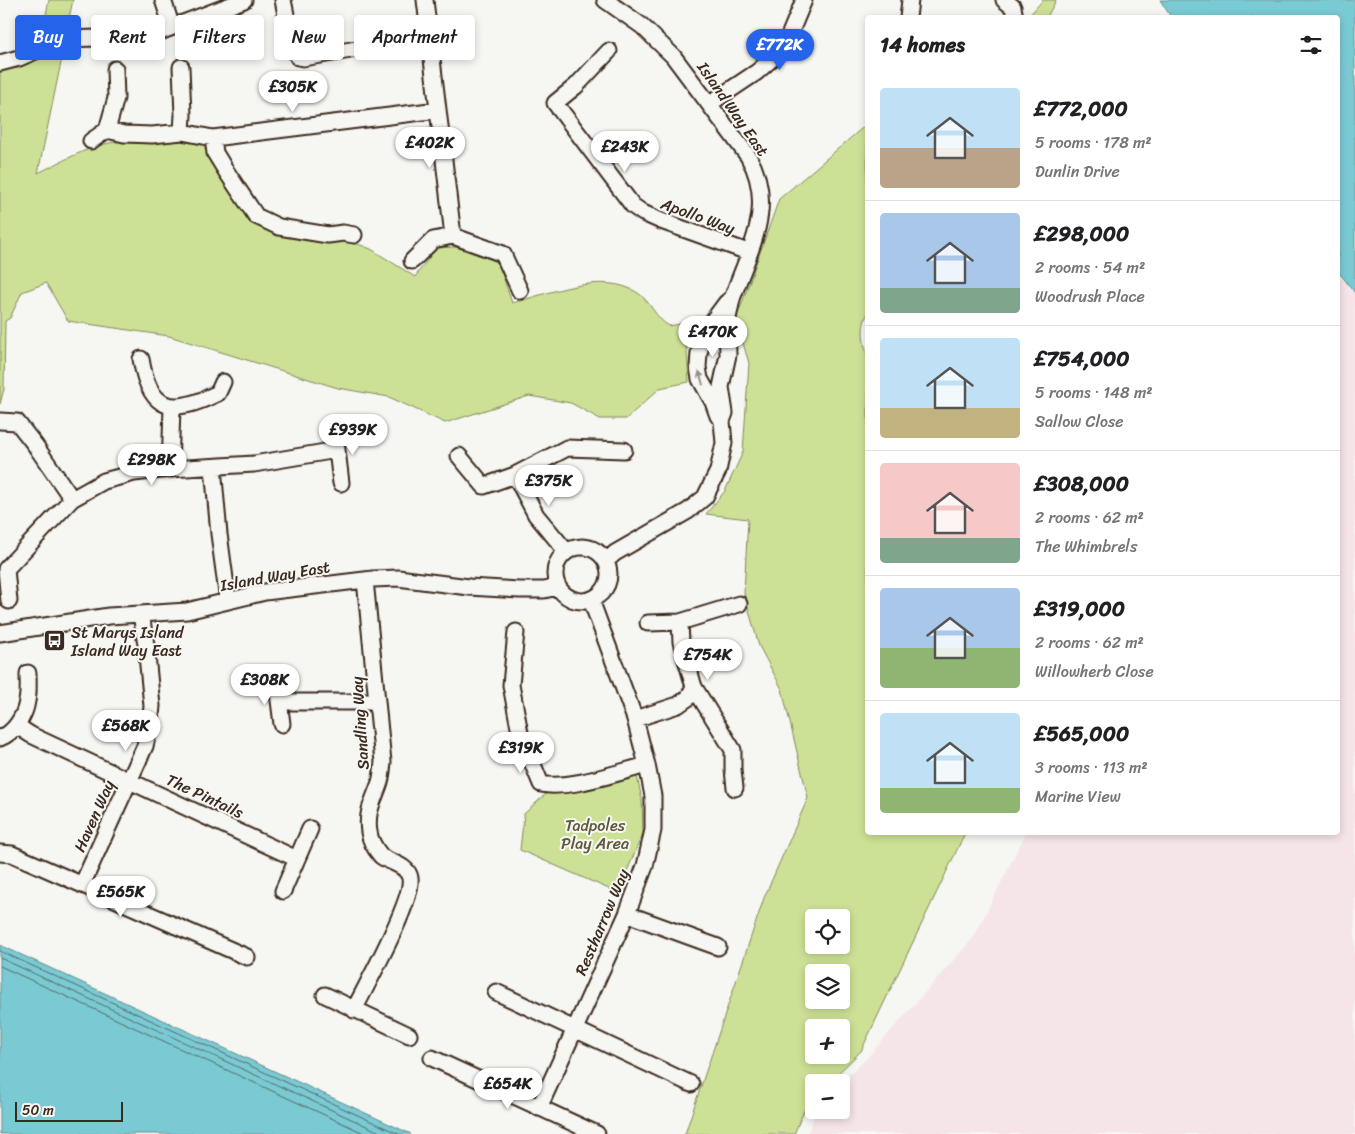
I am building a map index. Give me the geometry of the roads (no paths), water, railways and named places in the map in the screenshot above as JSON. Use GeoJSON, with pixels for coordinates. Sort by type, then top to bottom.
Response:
{"type":"FeatureCollection","features":[{"type":"Feature","properties":{"kind":"street"},"geometry":{"type":"LineString","coordinates":[[163,0],[172,27]]}},
{"type":"Feature","properties":{"kind":"street"},"geometry":{"type":"LineString","coordinates":[[0,63],[19,58],[63,39],[133,37],[157,33],[244,0]]}},
{"type":"Feature","properties":{"kind":"street"},"geometry":{"type":"LineString","coordinates":[[283,0],[292,44],[298,57],[302,58],[354,49]]}},
{"type":"Feature","properties":{"kind":"street"},"geometry":{"type":"LineString","coordinates":[[425,0],[452,236]]}},
{"type":"Feature","properties":{"kind":"street","name":"Island Way East"},"geometry":{"type":"LineString","coordinates":[[605,0],[642,26],[673,56],[748,156],[759,181],[761,194],[761,214],[732,299],[727,320],[729,342],[727,365],[721,386],[724,439],[722,459],[718,472],[705,497],[688,511],[615,553],[606,561]]}},
{"type":"Feature","properties":{"kind":"street"},"geometry":{"type":"LineString","coordinates":[[709,104],[757,72],[784,48],[804,0]]}},
{"type":"Feature","properties":{"kind":"street"},"geometry":{"type":"LineString","coordinates":[[908,15],[910,0]]}},
{"type":"Feature","properties":{"kind":"street"},"geometry":{"type":"LineString","coordinates":[[1004,0],[1012,6],[1014,15]]}},
{"type":"Feature","properties":{"kind":"street","name":"Apollo Way"},"geometry":{"type":"LineString","coordinates":[[609,51],[576,86],[554,103],[620,192],[638,210],[661,221],[748,252]]}},
{"type":"Feature","properties":{"kind":"street"},"geometry":{"type":"LineString","coordinates":[[181,67],[182,132]]}},
{"type":"Feature","properties":{"kind":"street"},"geometry":{"type":"LineString","coordinates":[[90,142],[107,130],[116,98],[115,69]]}},
{"type":"Feature","properties":{"kind":"street"},"geometry":{"type":"LineString","coordinates":[[107,130],[124,134],[152,135],[182,132],[213,138],[438,110]]}},
{"type":"Feature","properties":{"kind":"street"},"geometry":{"type":"LineString","coordinates":[[213,138],[215,152],[256,216],[279,227],[328,235],[343,233],[354,235]]}},
{"type":"Feature","properties":{"kind":"street"},"geometry":{"type":"LineString","coordinates":[[412,261],[434,240],[452,236],[503,254],[520,291]]}},
{"type":"Feature","properties":{"kind":"street","name":"Island Way East"},"geometry":{"type":"LineString","coordinates":[[722,421],[701,382],[698,373],[698,361],[700,342],[705,331],[726,303],[732,299]]}},
{"type":"Feature","properties":{"kind":"street"},"geometry":{"type":"LineString","coordinates":[[141,359],[150,391],[159,402],[172,407],[183,407],[218,393],[223,382]]}},
{"type":"Feature","properties":{"kind":"street"},"geometry":{"type":"LineString","coordinates":[[170,469],[172,407]]}},
{"type":"Feature","properties":{"kind":"street"},"geometry":{"type":"LineString","coordinates":[[0,421],[17,422],[72,498]]}},
{"type":"Feature","properties":{"kind":"street"},"geometry":{"type":"LineString","coordinates":[[335,433],[341,483]]}},
{"type":"Feature","properties":{"kind":"street"},"geometry":{"type":"LineString","coordinates":[[459,456],[484,486],[515,475],[567,448],[624,450]]}},
{"type":"Feature","properties":{"kind":"street"},"geometry":{"type":"LineString","coordinates":[[8,601],[3,569],[72,498],[104,482],[134,473],[266,462],[337,450]]}},
{"type":"Feature","properties":{"kind":"street"},"geometry":{"type":"LineString","coordinates":[[214,467],[218,534],[228,601]]}},
{"type":"Feature","properties":{"kind":"street"},"geometry":{"type":"LineString","coordinates":[[515,475],[536,515],[566,551]]}},
{"type":"Feature","properties":{"kind":"street"},"geometry":{"type":"LineString","coordinates":[[588,547],[597,550],[606,561],[610,570],[609,580],[606,588],[600,595],[590,600],[581,601],[569,598],[558,587],[555,578],[556,565],[560,556],[566,551],[572,548],[588,547]]}},
{"type":"Feature","properties":{"kind":"street","name":"Island Way East"},"geometry":{"type":"LineString","coordinates":[[0,633],[109,616],[187,612],[265,592],[365,580],[398,578],[469,587],[519,590],[544,590],[558,587]]}},
{"type":"Feature","properties":{"kind":"street","name":"Sandling Way"},"geometry":{"type":"LineString","coordinates":[[354,1010],[401,914],[411,887],[410,876],[402,867],[382,856],[369,832],[370,806],[380,783],[383,762],[365,580]]}},
{"type":"Feature","properties":{"kind":"street","name":"Restharrow Way"},"geometry":{"type":"LineString","coordinates":[[539,1108],[627,914],[645,866],[652,830],[652,796],[648,765],[635,719],[590,600]]}},
{"type":"Feature","properties":{"kind":"street"},"geometry":{"type":"LineString","coordinates":[[648,623],[680,622],[739,604]]}},
{"type":"Feature","properties":{"kind":"street","name":"Haven Way"},"geometry":{"type":"LineString","coordinates":[[82,884],[145,746],[150,725],[152,706],[141,614]]}},
{"type":"Feature","properties":{"kind":"street"},"geometry":{"type":"LineString","coordinates":[[680,622],[681,642],[694,687],[733,750],[733,770],[736,788]]}},
{"type":"Feature","properties":{"kind":"street"},"geometry":{"type":"LineString","coordinates":[[516,632],[511,685],[520,732],[541,784],[549,786],[584,781],[648,765]]}},
{"type":"Feature","properties":{"kind":"street"},"geometry":{"type":"LineString","coordinates":[[0,738],[7,736],[17,726],[27,702],[28,673]]}},
{"type":"Feature","properties":{"kind":"street"},"geometry":{"type":"LineString","coordinates":[[277,685],[282,724]]}},
{"type":"Feature","properties":{"kind":"street"},"geometry":{"type":"LineString","coordinates":[[635,719],[678,705],[688,698],[694,687]]}},
{"type":"Feature","properties":{"kind":"street"},"geometry":{"type":"LineString","coordinates":[[279,702],[377,702]]}},
{"type":"Feature","properties":{"kind":"street","name":"The Pintails"},"geometry":{"type":"LineString","coordinates":[[17,726],[30,734],[298,859]]}},
{"type":"Feature","properties":{"kind":"street"},"geometry":{"type":"LineString","coordinates":[[283,891],[310,829]]}},
{"type":"Feature","properties":{"kind":"street"},"geometry":{"type":"LineString","coordinates":[[0,854],[12,854],[247,957]]}},
{"type":"Feature","properties":{"kind":"street"},"geometry":{"type":"LineString","coordinates":[[627,914],[718,948]]}},
{"type":"Feature","properties":{"kind":"street"},"geometry":{"type":"LineString","coordinates":[[496,992],[691,1084]]}},
{"type":"Feature","properties":{"kind":"street"},"geometry":{"type":"LineString","coordinates":[[325,995],[409,1035]]}},
{"type":"Feature","properties":{"kind":"street"},"geometry":{"type":"LineString","coordinates":[[432,1058],[597,1134]]}},
{"type":"Feature","properties":{"kind":"water"},"geometry":{"type":"Polygon","coordinates":[[[1160,0],[1355,0],[1355,293],[1340,275],[1340,15],[1170,15],[1160,0]]]}},
{"type":"Feature","properties":{"kind":"water"},"geometry":{"type":"Polygon","coordinates":[[[0,945],[411,1134],[0,1134],[0,945]]]}},
{"type":"Feature","properties":{"kind":"place","name":"St Marys Island Island Way East"},"geometry":{"type":"Point","coordinates":[55,641]}},
{"type":"Feature","properties":{"kind":"park label","name":"Tadpoles Play Area"},"geometry":{"type":"Point","coordinates":[595,834]}}]}
